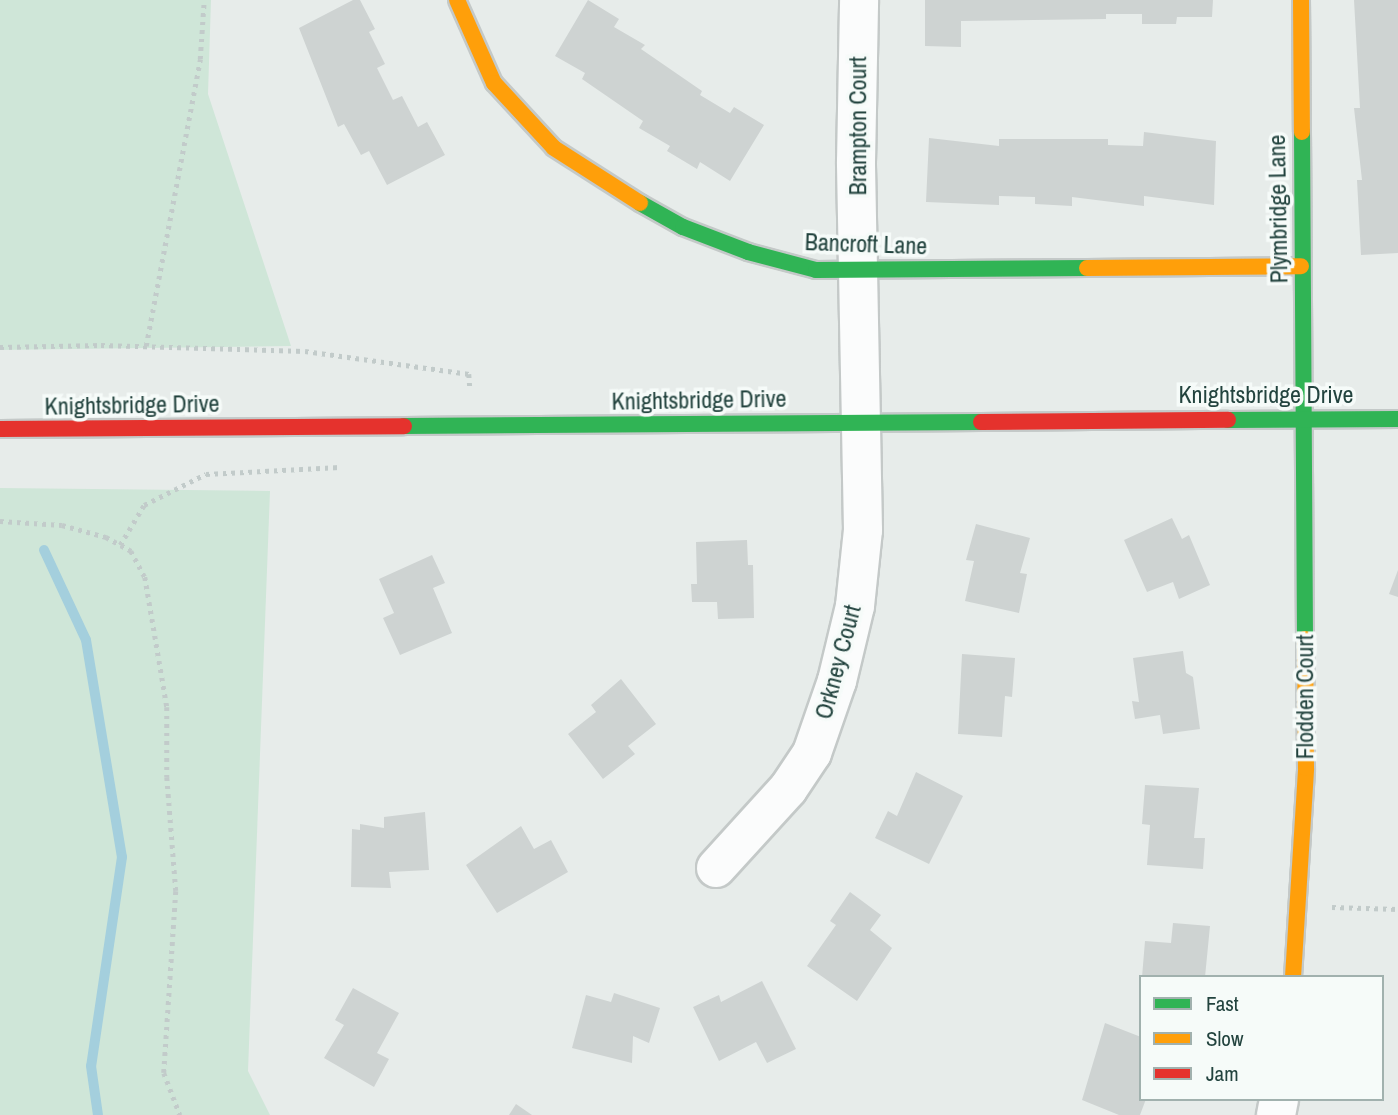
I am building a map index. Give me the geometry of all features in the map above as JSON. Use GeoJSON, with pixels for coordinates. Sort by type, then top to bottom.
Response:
{"type":"FeatureCollection","features":[{"type":"Feature","properties":{"kind":"street","name":"Bancroft Lane"},"geometry":{"type":"LineString","coordinates":[[457,0],[476,50],[518,114],[554,148],[621,193],[683,227],[748,252],[816,270],[1301,266]]}},
{"type":"Feature","properties":{"kind":"street","name":"Brampton Court"},"geometry":{"type":"LineString","coordinates":[[859,0],[862,421]]}},
{"type":"Feature","properties":{"kind":"street","name":"Plymbridge Lane"},"geometry":{"type":"LineString","coordinates":[[1301,0],[1303,417]]}},
{"type":"Feature","properties":{"kind":"street","name":"Knightsbridge Drive"},"geometry":{"type":"LineString","coordinates":[[0,429],[1303,417],[1398,419]]}},
{"type":"Feature","properties":{"kind":"street","name":"Flodden Court"},"geometry":{"type":"LineString","coordinates":[[1293,975],[1306,768],[1303,417]]}},
{"type":"Feature","properties":{"kind":"street","name":"Orkney Court"},"geometry":{"type":"LineString","coordinates":[[716,868],[794,780],[812,753],[837,681],[855,606],[863,530],[862,421]]}},
{"type":"Feature","properties":{"kind":"path"},"geometry":{"type":"LineString","coordinates":[[146,346],[200,60],[204,0]]}},
{"type":"Feature","properties":{"kind":"path"},"geometry":{"type":"LineString","coordinates":[[0,521],[62,524],[106,537],[131,551],[145,577],[167,707],[176,891],[164,1073],[180,1115]]}},
{"type":"Feature","properties":{"kind":"path"},"geometry":{"type":"LineString","coordinates":[[1299,906],[1398,909]]}},
{"type":"Feature","properties":{"kind":"green space"},"geometry":{"type":"Polygon","coordinates":[[[0,0],[211,0],[208,94],[291,346],[0,350],[0,0]]]}},
{"type":"Feature","properties":{"kind":"green space"},"geometry":{"type":"Polygon","coordinates":[[[0,488],[270,491],[248,1071],[270,1115],[0,1115],[0,488]]]}},
{"type":"Feature","properties":{"kind":"building"},"geometry":{"type":"Polygon","coordinates":[[[353,0],[360,0],[375,29],[369,32],[385,64],[377,68],[393,100],[402,96],[418,127],[427,122],[445,155],[387,185],[369,151],[361,155],[344,124],[338,127],[299,28],[353,0]]]}},
{"type":"Feature","properties":{"kind":"building"},"geometry":{"type":"Polygon","coordinates":[[[588,0],[619,19],[614,27],[645,45],[641,49],[702,91],[700,95],[730,113],[734,107],[764,125],[730,181],[700,162],[697,169],[667,151],[670,146],[639,128],[643,121],[582,79],[585,73],[555,56],[588,0]]]}},
{"type":"Feature","properties":{"kind":"building"},"geometry":{"type":"Polygon","coordinates":[[[925,0],[1213,0],[1212,17],[1177,17],[1176,24],[1142,24],[1142,14],[1106,14],[1106,19],[961,21],[961,47],[925,46],[925,0]]]}},
{"type":"Feature","properties":{"kind":"building"},"geometry":{"type":"Polygon","coordinates":[[[1354,0],[1398,0],[1398,253],[1361,255],[1357,180],[1362,180],[1354,108],[1360,108],[1354,0]]]}},
{"type":"Feature","properties":{"kind":"building"},"geometry":{"type":"Polygon","coordinates":[[[1144,132],[1216,141],[1214,205],[1144,196],[1144,206],[1072,197],[1072,206],[1035,204],[1035,197],[999,196],[999,205],[926,202],[929,138],[999,146],[999,139],[1108,139],[1108,145],[1143,146],[1144,132]]]}},
{"type":"Feature","properties":{"kind":"building"},"geometry":{"type":"Polygon","coordinates":[[[1172,518],[1182,539],[1189,535],[1210,585],[1179,599],[1173,582],[1147,592],[1124,540],[1172,518]]]}},
{"type":"Feature","properties":{"kind":"building"},"geometry":{"type":"Polygon","coordinates":[[[976,524],[1030,538],[1020,573],[1027,574],[1019,613],[965,601],[974,561],[966,560],[976,524]]]}},
{"type":"Feature","properties":{"kind":"building"},"geometry":{"type":"Polygon","coordinates":[[[747,540],[748,565],[753,565],[754,618],[718,619],[717,602],[692,602],[691,584],[697,584],[696,542],[747,540]]]}},
{"type":"Feature","properties":{"kind":"building"},"geometry":{"type":"Polygon","coordinates":[[[432,555],[445,583],[433,588],[452,633],[400,655],[383,618],[394,613],[379,579],[432,555]]]}},
{"type":"Feature","properties":{"kind":"building"},"geometry":{"type":"Polygon","coordinates":[[[1398,570],[1398,597],[1389,594],[1398,570]]]}},
{"type":"Feature","properties":{"kind":"building"},"geometry":{"type":"Polygon","coordinates":[[[1183,651],[1186,673],[1193,677],[1200,729],[1163,734],[1160,715],[1135,719],[1132,701],[1139,702],[1133,658],[1183,651]]]}},
{"type":"Feature","properties":{"kind":"building"},"geometry":{"type":"Polygon","coordinates":[[[962,654],[1015,658],[1012,697],[1005,696],[1002,737],[958,734],[962,654]]]}},
{"type":"Feature","properties":{"kind":"building"},"geometry":{"type":"Polygon","coordinates":[[[621,679],[656,724],[628,746],[635,754],[603,779],[568,734],[596,712],[591,705],[621,679]]]}},
{"type":"Feature","properties":{"kind":"building"},"geometry":{"type":"Polygon","coordinates":[[[916,772],[963,796],[929,864],[875,838],[888,811],[897,816],[916,772]]]}},
{"type":"Feature","properties":{"kind":"building"},"geometry":{"type":"Polygon","coordinates":[[[1145,785],[1199,788],[1194,838],[1205,838],[1203,869],[1147,865],[1150,825],[1142,824],[1145,785]]]}},
{"type":"Feature","properties":{"kind":"building"},"geometry":{"type":"Polygon","coordinates":[[[425,812],[429,870],[389,872],[391,888],[351,887],[352,829],[360,830],[360,824],[384,828],[384,817],[425,812]]]}},
{"type":"Feature","properties":{"kind":"building"},"geometry":{"type":"Polygon","coordinates":[[[521,826],[534,849],[551,840],[568,872],[497,913],[466,865],[521,826]]]}},
{"type":"Feature","properties":{"kind":"building"},"geometry":{"type":"Polygon","coordinates":[[[850,892],[881,915],[870,930],[892,948],[857,1001],[807,966],[836,925],[830,921],[850,892]]]}},
{"type":"Feature","properties":{"kind":"building"},"geometry":{"type":"Polygon","coordinates":[[[1173,923],[1210,926],[1205,975],[1142,975],[1145,941],[1171,943],[1173,923]]]}},
{"type":"Feature","properties":{"kind":"building"},"geometry":{"type":"Polygon","coordinates":[[[762,981],[796,1049],[767,1063],[756,1042],[719,1061],[693,1007],[719,995],[721,1002],[762,981]]]}},
{"type":"Feature","properties":{"kind":"building"},"geometry":{"type":"Polygon","coordinates":[[[353,988],[399,1013],[377,1053],[389,1059],[374,1087],[324,1058],[344,1025],[335,1020],[353,988]]]}},
{"type":"Feature","properties":{"kind":"building"},"geometry":{"type":"Polygon","coordinates":[[[614,993],[660,1008],[649,1043],[633,1036],[632,1063],[572,1048],[586,995],[611,1002],[614,993]]]}},
{"type":"Feature","properties":{"kind":"building"},"geometry":{"type":"Polygon","coordinates":[[[1105,1023],[1139,1036],[1139,1101],[1145,1101],[1140,1115],[1119,1115],[1082,1100],[1105,1023]]]}},
{"type":"Feature","properties":{"kind":"building"},"geometry":{"type":"Polygon","coordinates":[[[516,1104],[532,1115],[509,1115],[516,1104]]]}},
{"type":"Feature","properties":{"kind":"waterway"},"geometry":{"type":"LineString","coordinates":[[44,550],[86,640],[122,857],[91,1066],[98,1115]]}},
{"type":"Feature","properties":{"kind":"traffic: fast"},"geometry":{"type":"LineString","coordinates":[[1302,132],[1305,639]]}},
{"type":"Feature","properties":{"kind":"traffic: fast"},"geometry":{"type":"LineString","coordinates":[[640,203],[683,227],[748,252],[816,270],[1087,268]]}},
{"type":"Feature","properties":{"kind":"traffic: fast"},"geometry":{"type":"LineString","coordinates":[[1228,420],[1398,419]]}},
{"type":"Feature","properties":{"kind":"traffic: fast"},"geometry":{"type":"LineString","coordinates":[[404,426],[981,422]]}},
{"type":"Feature","properties":{"kind":"traffic: slow"},"geometry":{"type":"LineString","coordinates":[[457,0],[494,83],[554,148],[640,203]]}},
{"type":"Feature","properties":{"kind":"traffic: slow"},"geometry":{"type":"LineString","coordinates":[[1301,0],[1302,132]]}},
{"type":"Feature","properties":{"kind":"traffic: slow"},"geometry":{"type":"LineString","coordinates":[[1087,268],[1301,266]]}},
{"type":"Feature","properties":{"kind":"traffic: slow"},"geometry":{"type":"LineString","coordinates":[[1293,975],[1306,768],[1305,639]]}},
{"type":"Feature","properties":{"kind":"traffic: jam"},"geometry":{"type":"LineString","coordinates":[[981,422],[1228,420]]}},
{"type":"Feature","properties":{"kind":"traffic: jam"},"geometry":{"type":"LineString","coordinates":[[0,429],[404,426]]}}]}
